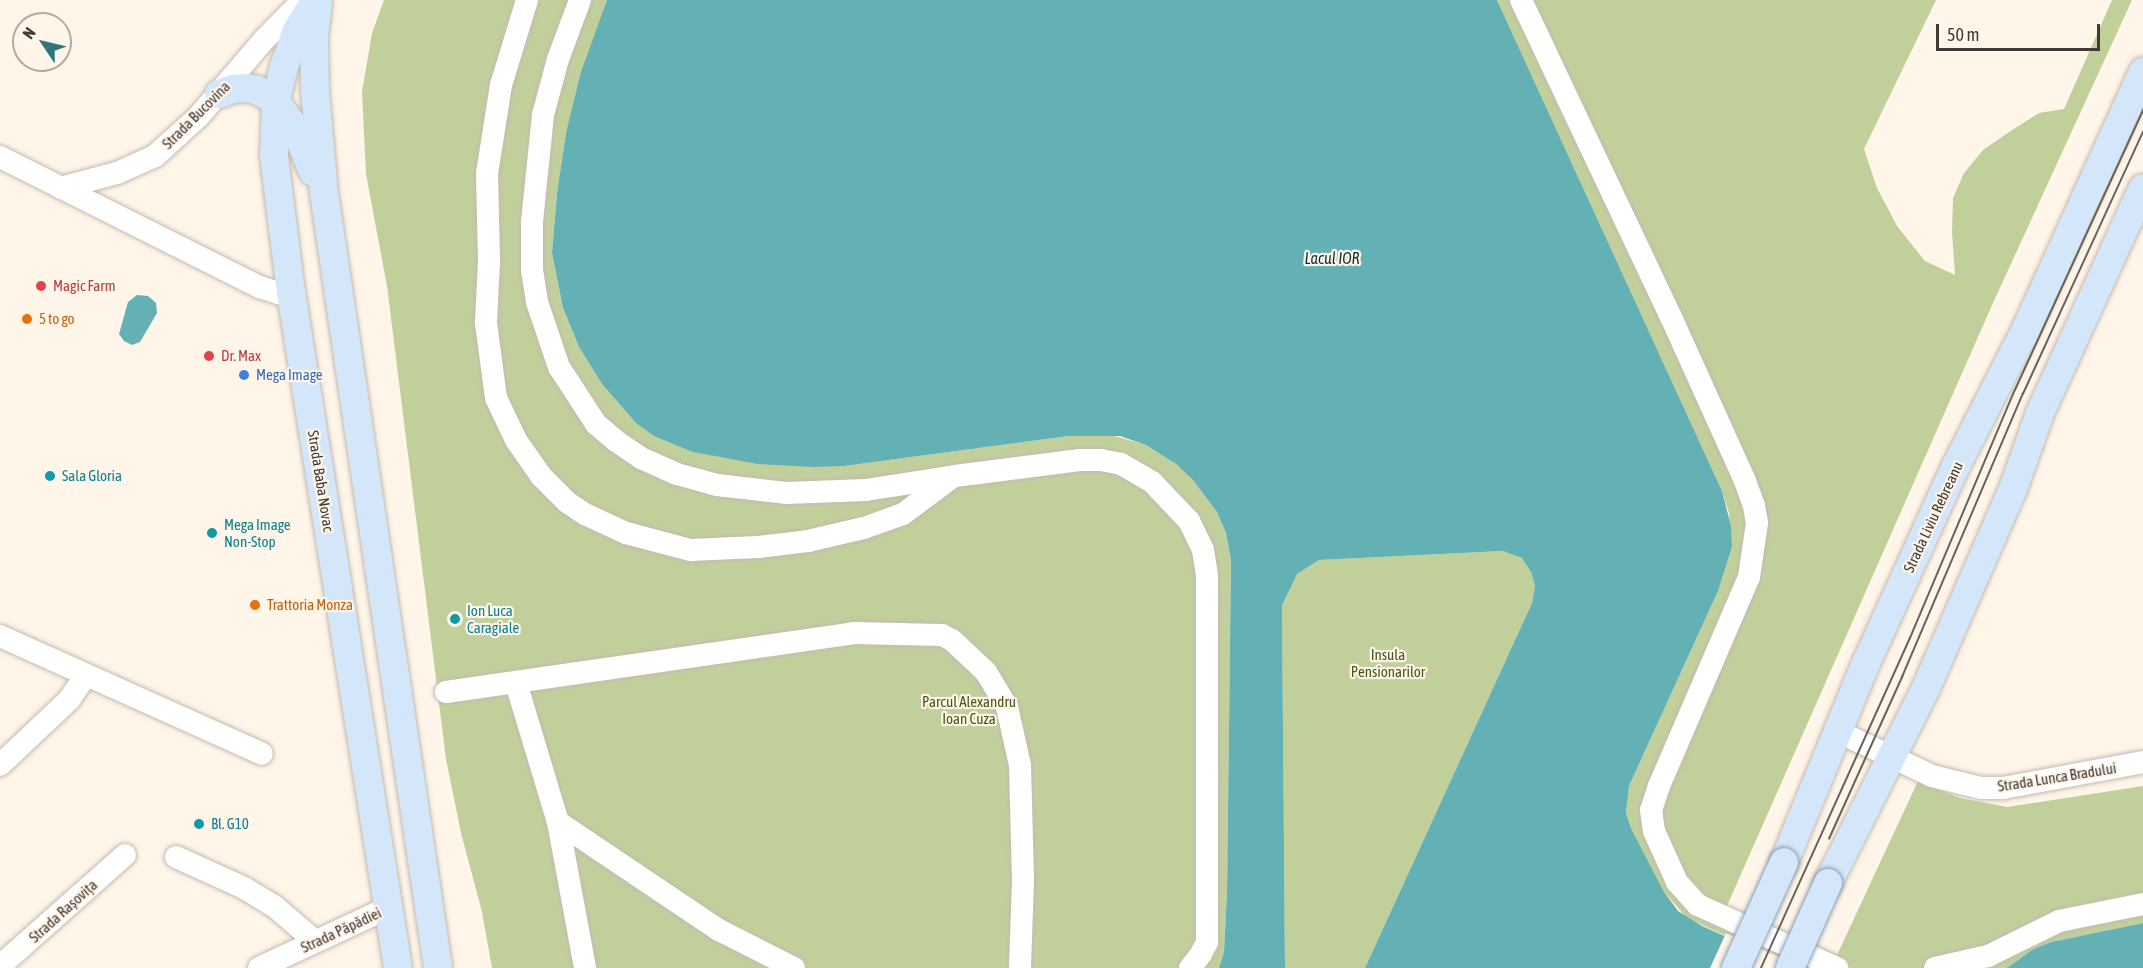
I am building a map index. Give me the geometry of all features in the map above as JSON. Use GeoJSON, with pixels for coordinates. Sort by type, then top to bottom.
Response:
{"type":"FeatureCollection","features":[{"type":"Feature","properties":{"kind":"main road","name":"Strada Baba Novac"},"geometry":{"type":"LineString","coordinates":[[318,0],[291,47],[276,102],[274,156],[291,292],[398,968]]}},
{"type":"Feature","properties":{"kind":"main road","name":"Strada Baba Novac"},"geometry":{"type":"LineString","coordinates":[[318,0],[314,36],[315,91],[328,223],[438,968]]}},
{"type":"Feature","properties":{"kind":"main road","name":"Strada Liviu Rebreanu"},"geometry":{"type":"LineString","coordinates":[[1736,968],[1784,862],[1867,661],[1946,488],[2025,331],[2143,72]]}},
{"type":"Feature","properties":{"kind":"main road"},"geometry":{"type":"LineString","coordinates":[[219,94],[233,89],[246,88],[257,90],[276,102],[296,130],[309,158],[328,223]]}},
{"type":"Feature","properties":{"kind":"main road"},"geometry":{"type":"LineString","coordinates":[[1790,968],[1828,883],[1926,688],[2013,489],[2040,413],[2143,188]]}},
{"type":"Feature","properties":{"kind":"street","name":"Strada Bucovina"},"geometry":{"type":"LineString","coordinates":[[61,188],[117,173],[155,156],[175,140],[219,94],[264,40],[303,0]]}},
{"type":"Feature","properties":{"kind":"street"},"geometry":{"type":"LineString","coordinates":[[528,0],[501,85],[487,173],[489,261],[486,323],[496,398],[516,440],[541,476],[567,502],[585,514],[626,533],[690,550],[758,547],[808,541],[864,528],[903,514],[955,476]]}},
{"type":"Feature","properties":{"kind":"street"},"geometry":{"type":"LineString","coordinates":[[580,0],[558,58],[543,115],[532,222],[532,270],[537,302],[550,347],[569,386],[596,424],[641,458],[677,474],[717,485],[786,493],[832,493],[1080,460],[1121,464],[1164,492],[1182,512],[1198,536],[1203,550],[1207,576],[1207,942],[1190,968]]}},
{"type":"Feature","properties":{"kind":"street"},"geometry":{"type":"LineString","coordinates":[[1521,0],[1671,317],[1754,506],[1756,540],[1749,577],[1659,786],[1651,810],[1654,831],[1677,882],[1698,905],[1838,968]]}},
{"type":"Feature","properties":{"kind":"street"},"geometry":{"type":"LineString","coordinates":[[0,157],[260,287],[279,293],[291,292]]}},
{"type":"Feature","properties":{"kind":"street"},"geometry":{"type":"LineString","coordinates":[[446,692],[853,633],[900,633],[942,636],[952,640],[986,672],[1007,707],[1020,765],[1023,881],[1020,968]]}},
{"type":"Feature","properties":{"kind":"street"},"geometry":{"type":"LineString","coordinates":[[0,636],[262,754]]}},
{"type":"Feature","properties":{"kind":"street"},"geometry":{"type":"LineString","coordinates":[[0,765],[69,700],[86,675]]}},
{"type":"Feature","properties":{"kind":"street"},"geometry":{"type":"LineString","coordinates":[[516,683],[558,822],[585,968]]}},
{"type":"Feature","properties":{"kind":"street","name":"Strada Lunca Bradului"},"geometry":{"type":"LineString","coordinates":[[1839,732],[1950,782],[1981,788],[2003,788],[2143,762]]}},
{"type":"Feature","properties":{"kind":"street"},"geometry":{"type":"LineString","coordinates":[[558,822],[719,930],[794,968]]}},
{"type":"Feature","properties":{"kind":"street","name":"Strada Rașovița"},"geometry":{"type":"LineString","coordinates":[[0,966],[125,855]]}},
{"type":"Feature","properties":{"kind":"street"},"geometry":{"type":"LineString","coordinates":[[176,857],[244,888],[274,906],[315,942]]}},
{"type":"Feature","properties":{"kind":"street"},"geometry":{"type":"LineString","coordinates":[[1935,968],[1988,956],[2059,921],[2143,904]]}},
{"type":"Feature","properties":{"kind":"street","name":"Strada Păpădiei"},"geometry":{"type":"LineString","coordinates":[[259,968],[390,907]]}},
{"type":"Feature","properties":{"kind":"green space","name":"Parcul Alexandru Ioan Cuza"},"geometry":{"type":"Polygon","coordinates":[[[384,0],[607,0],[566,133],[557,193],[552,253],[563,308],[579,347],[602,384],[636,423],[844,466],[1069,436],[1111,435],[1146,445],[1176,464],[1193,480],[1217,512],[1226,533],[1231,560],[1227,892],[1224,953],[1219,968],[492,968],[482,912],[461,833],[446,759],[387,286],[366,174],[362,92],[372,33],[384,0]]]}},
{"type":"Feature","properties":{"kind":"green space"},"geometry":{"type":"Polygon","coordinates":[[[1497,0],[1936,0],[1864,149],[1877,188],[1897,226],[1925,261],[1955,275],[1952,232],[1953,198],[1964,173],[1983,150],[2012,130],[2039,113],[2064,109],[2112,0],[2132,0],[1993,303],[1727,906],[1837,955],[1918,781],[1960,798],[2007,807],[2143,786],[2143,923],[2051,942],[2033,949],[2007,968],[1796,968],[1687,918],[1664,892],[1631,828],[1626,813],[1629,786],[1718,591],[1732,547],[1729,513],[1722,491],[1497,0]]]}},
{"type":"Feature","properties":{"kind":"green space","name":"Insula Pensionarilor"},"geometry":{"type":"Polygon","coordinates":[[[1503,551],[1523,558],[1531,572],[1535,586],[1532,603],[1365,968],[1285,968],[1282,605],[1288,586],[1297,574],[1319,560],[1503,551]]]}},
{"type":"Feature","properties":{"kind":"water","name":"Lacul IOR"},"geometry":{"type":"Polygon","coordinates":[[[607,0],[1497,0],[1722,491],[1731,526],[1732,547],[1718,591],[1629,786],[1626,813],[1631,828],[1664,892],[1678,911],[1702,926],[1796,968],[1365,968],[1532,603],[1535,586],[1531,572],[1522,558],[1503,551],[1319,560],[1297,574],[1282,605],[1285,968],[1219,968],[1224,952],[1227,892],[1231,560],[1226,533],[1217,512],[1193,480],[1176,464],[1146,445],[1120,436],[1069,436],[844,466],[813,467],[758,464],[693,452],[654,436],[636,423],[602,384],[579,347],[563,308],[552,253],[557,193],[566,133],[581,72],[607,0]]]}},
{"type":"Feature","properties":{"kind":"water"},"geometry":{"type":"Polygon","coordinates":[[[137,295],[148,296],[156,303],[157,313],[140,342],[132,345],[124,341],[119,334],[128,302],[137,295]]]}},
{"type":"Feature","properties":{"kind":"water"},"geometry":{"type":"Polygon","coordinates":[[[2143,923],[2143,968],[2007,968],[2033,949],[2051,942],[2143,923]]]}},
{"type":"Feature","properties":{"kind":"pier"},"geometry":{"type":"Polygon","coordinates":[[[1726,933],[1797,965],[1799,968],[1710,968],[1726,933]]]}},
{"type":"Feature","properties":{"kind":"tram line"},"geometry":{"type":"LineString","coordinates":[[1761,968],[1910,638],[2015,390],[2143,110]]}},
{"type":"Feature","properties":{"kind":"tram line"},"geometry":{"type":"LineString","coordinates":[[1829,839],[1902,677],[2023,394],[2143,132]]}},
{"type":"Feature","properties":{"kind":"place","name":"Magic Farm"},"geometry":{"type":"Point","coordinates":[41,286]}},
{"type":"Feature","properties":{"kind":"place","name":"5 to go"},"geometry":{"type":"Point","coordinates":[27,319]}},
{"type":"Feature","properties":{"kind":"place","name":"Dr. Max"},"geometry":{"type":"Point","coordinates":[209,356]}},
{"type":"Feature","properties":{"kind":"place","name":"Mega Image"},"geometry":{"type":"Point","coordinates":[244,375]}},
{"type":"Feature","properties":{"kind":"place","name":"Sala Gloria"},"geometry":{"type":"Point","coordinates":[50,476]}},
{"type":"Feature","properties":{"kind":"place","name":"Mega Image Non-Stop"},"geometry":{"type":"Point","coordinates":[212,533]}},
{"type":"Feature","properties":{"kind":"place","name":"Trattoria Monza"},"geometry":{"type":"Point","coordinates":[255,605]}},
{"type":"Feature","properties":{"kind":"place","name":"Ion Luca Caragiale"},"geometry":{"type":"Point","coordinates":[455,619]}},
{"type":"Feature","properties":{"kind":"place","name":"Bl. G10"},"geometry":{"type":"Point","coordinates":[199,824]}}]}
